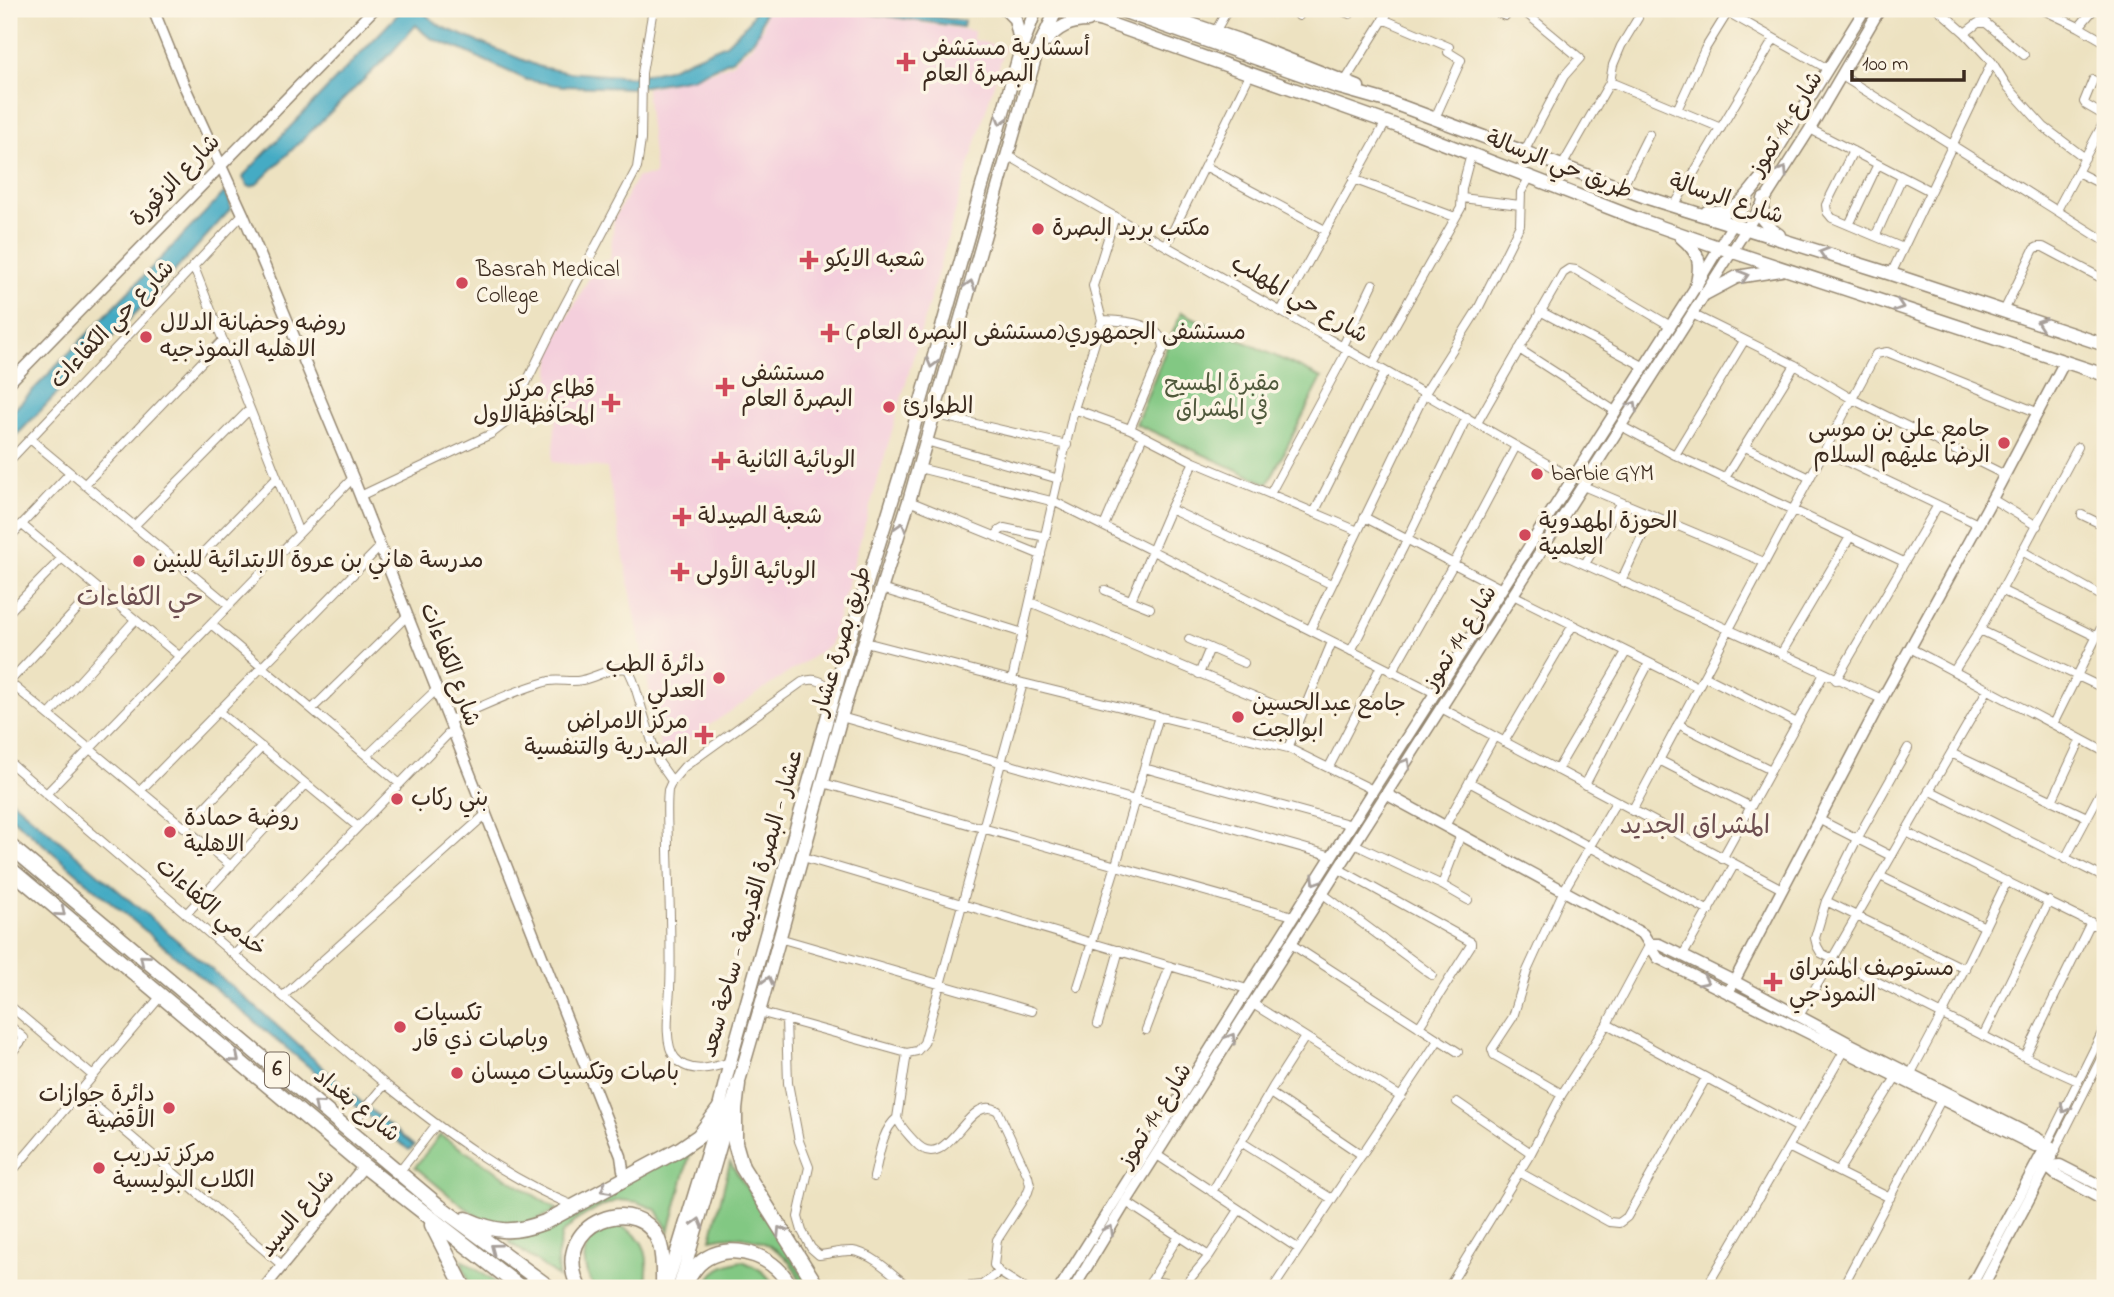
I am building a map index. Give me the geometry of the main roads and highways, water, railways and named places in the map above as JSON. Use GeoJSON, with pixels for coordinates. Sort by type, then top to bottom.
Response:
{"type":"FeatureCollection","features":[{"type":"Feature","properties":{"kind":"highway","name":"شارع بغداد"},"geometry":{"type":"LineString","coordinates":[[9,845],[440,1207],[550,1288]]}},
{"type":"Feature","properties":{"kind":"highway","name":"شارع بغداد"},"geometry":{"type":"LineString","coordinates":[[9,868],[364,1166],[521,1288]]}},
{"type":"Feature","properties":{"kind":"highway"},"geometry":{"type":"LineString","coordinates":[[738,1084],[735,1143],[742,1167],[818,1288]]}},
{"type":"Feature","properties":{"kind":"highway"},"geometry":{"type":"LineString","coordinates":[[440,1207],[478,1224],[503,1231],[523,1230],[545,1222],[672,1154],[699,1136],[719,1109]]}},
{"type":"Feature","properties":{"kind":"highway"},"geometry":{"type":"LineString","coordinates":[[579,1288],[572,1270],[577,1244],[595,1222],[614,1216],[635,1219],[655,1235],[660,1245],[664,1288]]}},
{"type":"Feature","properties":{"kind":"highway"},"geometry":{"type":"LineString","coordinates":[[428,1218],[464,1288]]}},
{"type":"Feature","properties":{"kind":"highway"},"geometry":{"type":"LineString","coordinates":[[681,1288],[697,1266],[706,1259],[728,1251],[749,1254],[774,1265],[788,1280],[790,1288]]}},
{"type":"Feature","properties":{"kind":"main road"},"geometry":{"type":"LineString","coordinates":[[1005,9],[1015,19],[1021,49]]}},
{"type":"Feature","properties":{"kind":"main road","name":"عشار - البصرة القديمة - ساحة سعد"},"geometry":{"type":"LineString","coordinates":[[664,1288],[719,1109],[835,691],[901,472],[1021,49],[1036,9]]}},
{"type":"Feature","properties":{"kind":"main road","name":"طريق حي الرسالة"},"geometry":{"type":"LineString","coordinates":[[1055,9],[1102,21],[1386,122],[1717,247]]}},
{"type":"Feature","properties":{"kind":"main road","name":"طريق بصرة عشار"},"geometry":{"type":"LineString","coordinates":[[681,1288],[841,717],[919,468],[1037,52],[1055,9]]}},
{"type":"Feature","properties":{"kind":"main road","name":"طريق حي الرسالة"},"geometry":{"type":"LineString","coordinates":[[1088,9],[1267,71],[1340,100],[1386,122]]}},
{"type":"Feature","properties":{"kind":"main road"},"geometry":{"type":"LineString","coordinates":[[1116,9],[1341,84]]}},
{"type":"Feature","properties":{"kind":"main road"},"geometry":{"type":"LineString","coordinates":[[1154,10],[1341,84]]}},
{"type":"Feature","properties":{"kind":"main road"},"geometry":{"type":"LineString","coordinates":[[1037,52],[1054,32],[1066,25],[1078,21],[1102,21]]}},
{"type":"Feature","properties":{"kind":"main road","name":"شارع الرسالة"},"geometry":{"type":"LineString","coordinates":[[1341,84],[1622,188],[2105,345]]}},
{"type":"Feature","properties":{"kind":"main road"},"geometry":{"type":"LineString","coordinates":[[1680,207],[1709,212],[1729,211],[1737,207],[1759,181]]}},
{"type":"Feature","properties":{"kind":"main road"},"geometry":{"type":"LineString","coordinates":[[1764,199],[1761,211],[1764,222],[1791,243]]}},
{"type":"Feature","properties":{"kind":"main road"},"geometry":{"type":"LineString","coordinates":[[1676,232],[1698,256],[1700,290],[1748,274],[1786,269]]}},
{"type":"Feature","properties":{"kind":"main road","name":"شارع الرسالة"},"geometry":{"type":"LineString","coordinates":[[1717,247],[2105,375]]}},
{"type":"Feature","properties":{"kind":"water"},"geometry":{"type":"Polygon","coordinates":[[[403,9],[432,9],[426,15],[442,27],[540,67],[566,72],[632,77],[668,69],[726,44],[748,23],[756,9],[765,9],[755,38],[733,59],[692,78],[633,88],[563,86],[527,80],[433,39],[416,25],[391,53],[257,184],[248,186],[243,178],[245,174],[403,9]]]}},
{"type":"Feature","properties":{"kind":"water"},"geometry":{"type":"Polygon","coordinates":[[[838,9],[876,9],[964,21],[963,27],[838,9]]]}},
{"type":"Feature","properties":{"kind":"water"},"geometry":{"type":"Polygon","coordinates":[[[225,192],[230,210],[153,295],[9,443],[9,415],[225,192]]]}},
{"type":"Feature","properties":{"kind":"water"},"geometry":{"type":"Polygon","coordinates":[[[9,798],[265,1015],[414,1146],[409,1150],[9,815],[9,798]]]}},
{"type":"Feature","properties":{"kind":"place","name":"أسشارية مستشفى البصرة العام"},"geometry":{"type":"Point","coordinates":[906,62]}},
{"type":"Feature","properties":{"kind":"place","name":"مكتب بريد البصرة"},"geometry":{"type":"Point","coordinates":[1038,229]}},
{"type":"Feature","properties":{"kind":"place","name":"شعبه الايكو"},"geometry":{"type":"Point","coordinates":[809,260]}},
{"type":"Feature","properties":{"kind":"place","name":"Basrah Medical College"},"geometry":{"type":"Point","coordinates":[462,283]}},
{"type":"Feature","properties":{"kind":"place","name":"مستشفى الجمهوري(مستشفى البصره العام)"},"geometry":{"type":"Point","coordinates":[830,333]}},
{"type":"Feature","properties":{"kind":"place","name":"روضه وحضانة الدلال الاهليه النموذجيه"},"geometry":{"type":"Point","coordinates":[146,337]}},
{"type":"Feature","properties":{"kind":"place","name":"مستشفى البصرة العام"},"geometry":{"type":"Point","coordinates":[725,387]}},
{"type":"Feature","properties":{"kind":"place","name":"قطاع مركز المحافظةالاول"},"geometry":{"type":"Point","coordinates":[611,403]}},
{"type":"Feature","properties":{"kind":"place","name":"الطوارئ"},"geometry":{"type":"Point","coordinates":[889,407]}},
{"type":"Feature","properties":{"kind":"place","name":"جامع علي بن موسى الرضا عليهم السلام"},"geometry":{"type":"Point","coordinates":[2004,443]}},
{"type":"Feature","properties":{"kind":"place","name":"الوبائية الثانية"},"geometry":{"type":"Point","coordinates":[721,461]}},
{"type":"Feature","properties":{"kind":"place","name":"barbie GYM"},"geometry":{"type":"Point","coordinates":[1537,474]}},
{"type":"Feature","properties":{"kind":"place","name":"شعبة الصيدلة"},"geometry":{"type":"Point","coordinates":[682,517]}},
{"type":"Feature","properties":{"kind":"place","name":"الحوزة المهدوية العلمية"},"geometry":{"type":"Point","coordinates":[1525,535]}},
{"type":"Feature","properties":{"kind":"place","name":"مدرسة هاني بن عروة الابتدائية للبنين"},"geometry":{"type":"Point","coordinates":[139,561]}},
{"type":"Feature","properties":{"kind":"place","name":"الوبائية الأولى"},"geometry":{"type":"Point","coordinates":[680,572]}},
{"type":"Feature","properties":{"kind":"place","name":"دائرة الطب العدلي"},"geometry":{"type":"Point","coordinates":[719,678]}},
{"type":"Feature","properties":{"kind":"place","name":"جامع عبدالحسين ابوالجت"},"geometry":{"type":"Point","coordinates":[1238,717]}},
{"type":"Feature","properties":{"kind":"place","name":"مركز الامراض الصدرية والتنفسية"},"geometry":{"type":"Point","coordinates":[704,735]}},
{"type":"Feature","properties":{"kind":"place","name":"بني ركاب"},"geometry":{"type":"Point","coordinates":[397,799]}},
{"type":"Feature","properties":{"kind":"place","name":"روضة حمادة الاهلية"},"geometry":{"type":"Point","coordinates":[170,832]}},
{"type":"Feature","properties":{"kind":"place","name":"مستوصف المشراق النموذجي"},"geometry":{"type":"Point","coordinates":[1773,982]}},
{"type":"Feature","properties":{"kind":"place","name":"تكسيات وباصات ذي قار"},"geometry":{"type":"Point","coordinates":[400,1027]}},
{"type":"Feature","properties":{"kind":"place","name":"باصات وتكسيات ميسان"},"geometry":{"type":"Point","coordinates":[457,1073]}},
{"type":"Feature","properties":{"kind":"place","name":"دائرة جوازات الأقضية"},"geometry":{"type":"Point","coordinates":[169,1108]}},
{"type":"Feature","properties":{"kind":"place","name":"مركز تدريب الكلاب البوليسية"},"geometry":{"type":"Point","coordinates":[99,1168]}},
{"type":"Feature","properties":{"kind":"district","name":"حي الكفاءات"},"geometry":{"type":"Point","coordinates":[140,599]}},
{"type":"Feature","properties":{"kind":"district","name":"المشراق الجديد"},"geometry":{"type":"Point","coordinates":[1695,827]}},
{"type":"Feature","properties":{"kind":"park label","name":"مقبرة المسيح في المشراق"},"geometry":{"type":"Point","coordinates":[1222,397]}}]}
